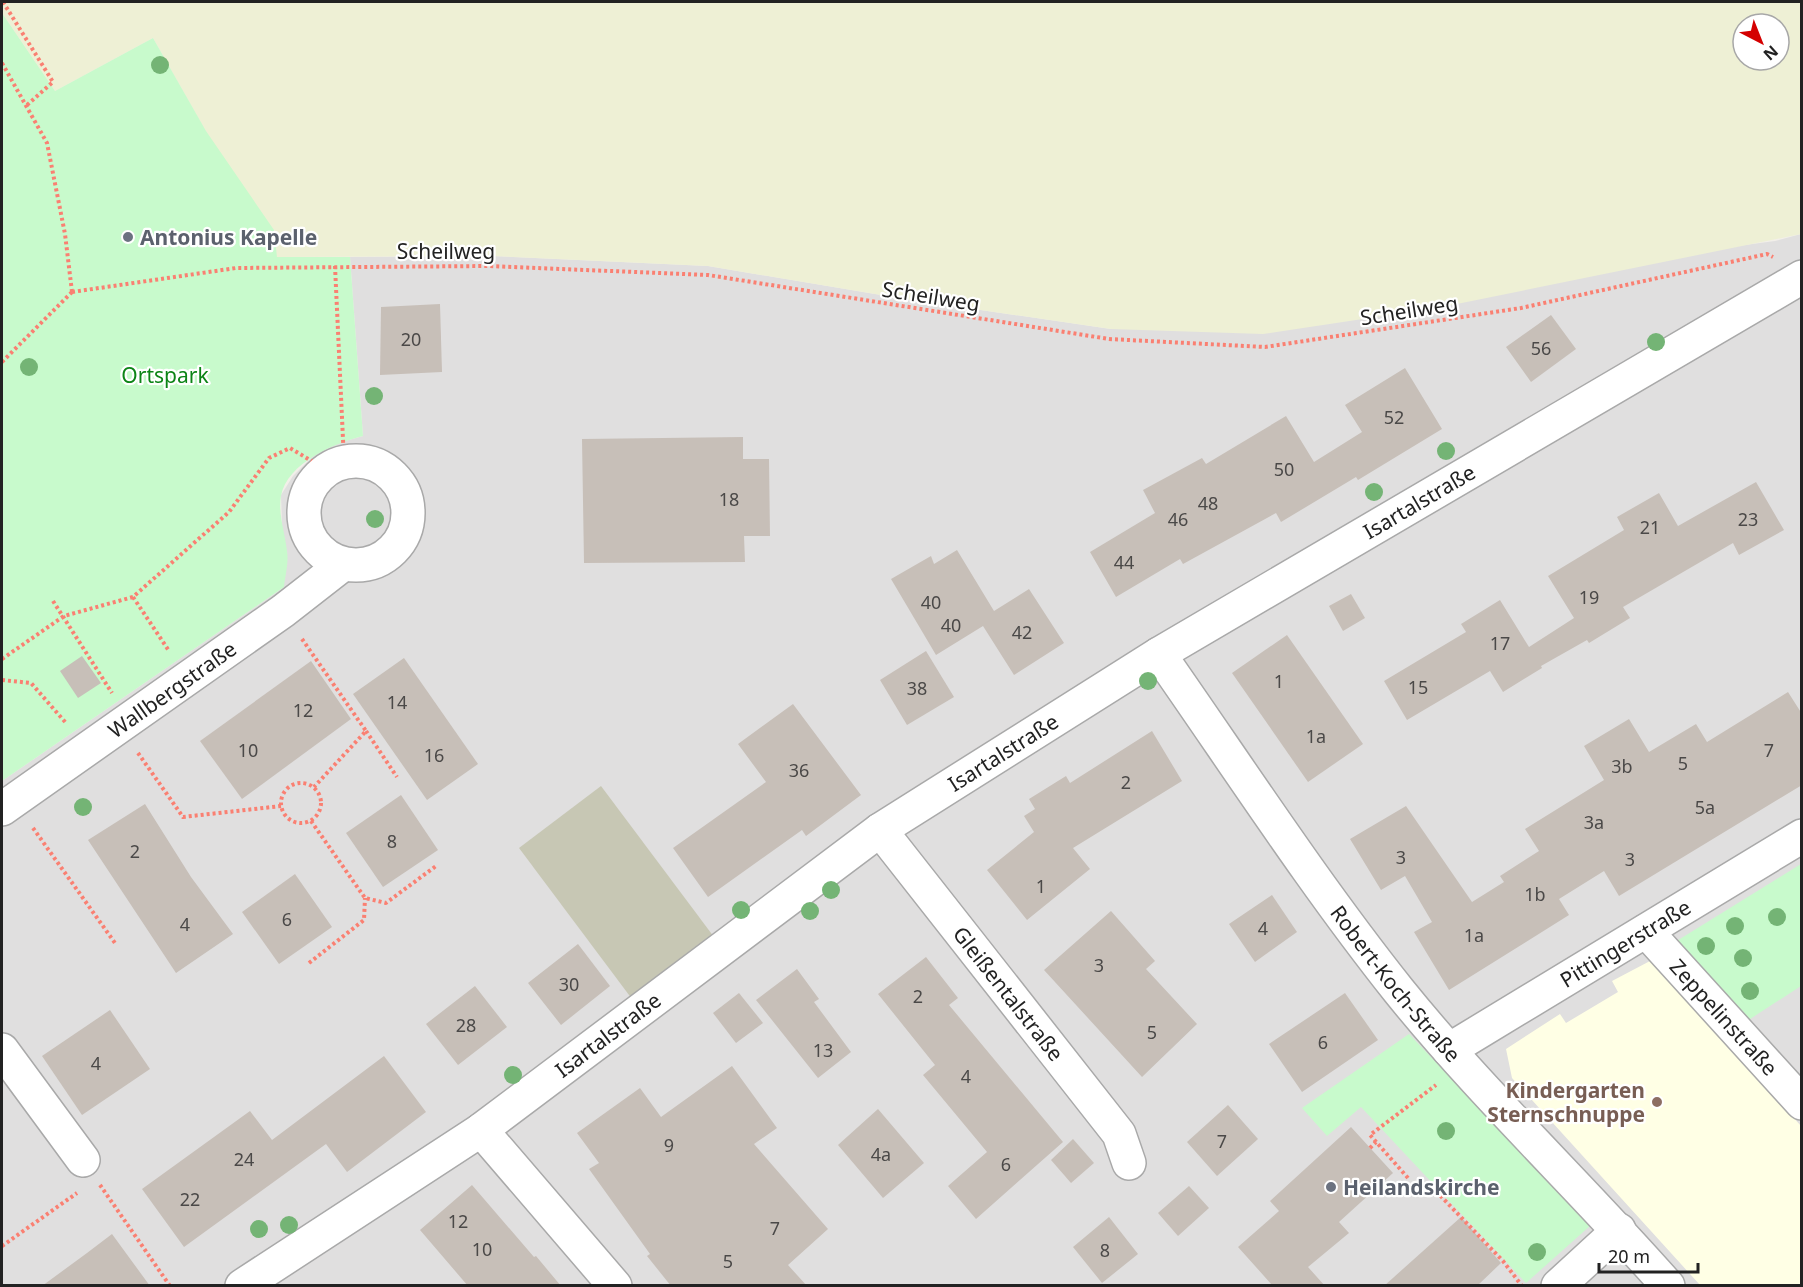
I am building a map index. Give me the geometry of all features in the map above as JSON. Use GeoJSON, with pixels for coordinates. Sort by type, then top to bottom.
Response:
{"type":"FeatureCollection","features":[{"type":"Feature","properties":{"kind":"street","name":"Isartalstraße"},"geometry":{"type":"LineString","coordinates":[[242,1286],[481,1130],[880,830],[1159,654],[1790,268]]}},
{"type":"Feature","properties":{"kind":"street"},"geometry":{"type":"LineString","coordinates":[[365,460],[385,468],[403,486],[409,506],[408,525],[395,550],[363,566],[342,565],[315,548],[304,526],[309,488],[334,465],[365,460]]}},
{"type":"Feature","properties":{"kind":"street","name":"Wallbergstraße"},"geometry":{"type":"LineString","coordinates":[[8,805],[284,611],[342,565]]}},
{"type":"Feature","properties":{"kind":"street","name":"Robert-Koch-Straße"},"geometry":{"type":"LineString","coordinates":[[1159,654],[1362,942],[1456,1058],[1619,1230],[1668,1286]]}},
{"type":"Feature","properties":{"kind":"street","name":"Gleißentalstraße"},"geometry":{"type":"LineString","coordinates":[[880,830],[1119,1134],[1129,1163]]}},
{"type":"Feature","properties":{"kind":"street","name":"Pittingerstraße"},"geometry":{"type":"LineString","coordinates":[[1456,1058],[1646,930],[1802,836]]}},
{"type":"Feature","properties":{"kind":"street","name":"Zeppelinstraße"},"geometry":{"type":"LineString","coordinates":[[1646,930],[1802,1103]]}},
{"type":"Feature","properties":{"kind":"street"},"geometry":{"type":"LineString","coordinates":[[2,1050],[89,1170]]}},
{"type":"Feature","properties":{"kind":"street"},"geometry":{"type":"LineString","coordinates":[[481,1130],[615,1286]]}},
{"type":"Feature","properties":{"kind":"street"},"geometry":{"type":"LineString","coordinates":[[1558,1286],[1619,1230]]}},
{"type":"Feature","properties":{"kind":"path"},"geometry":{"type":"LineString","coordinates":[[3,2],[53,82],[27,105]]}},
{"type":"Feature","properties":{"kind":"path"},"geometry":{"type":"LineString","coordinates":[[2,63],[46,143],[65,234],[72,292],[2,362]]}},
{"type":"Feature","properties":{"kind":"path","name":"Scheilweg"},"geometry":{"type":"LineString","coordinates":[[72,292],[236,268],[488,266],[708,275],[1109,339],[1264,347],[1521,308],[1767,254],[1790,268]]}},
{"type":"Feature","properties":{"kind":"path"},"geometry":{"type":"LineString","coordinates":[[2,659],[64,616],[133,597],[229,512],[269,458],[290,448],[334,465],[336,266]]}},
{"type":"Feature","properties":{"kind":"path"},"geometry":{"type":"LineString","coordinates":[[133,597],[186,679]]}},
{"type":"Feature","properties":{"kind":"path"},"geometry":{"type":"LineString","coordinates":[[53,601],[183,817],[281,806]]}},
{"type":"Feature","properties":{"kind":"path"},"geometry":{"type":"LineString","coordinates":[[284,611],[397,777]]}},
{"type":"Feature","properties":{"kind":"path"},"geometry":{"type":"LineString","coordinates":[[2,680],[31,683],[59,713],[85,750]]}},
{"type":"Feature","properties":{"kind":"path"},"geometry":{"type":"LineString","coordinates":[[314,787],[366,731]]}},
{"type":"Feature","properties":{"kind":"path"},"geometry":{"type":"LineString","coordinates":[[303,783],[314,787],[320,795],[321,808],[312,821],[299,824],[288,820],[281,806],[283,794],[292,785],[303,783]]}},
{"type":"Feature","properties":{"kind":"path"},"geometry":{"type":"LineString","coordinates":[[8,805],[115,943]]}},
{"type":"Feature","properties":{"kind":"path"},"geometry":{"type":"LineString","coordinates":[[309,963],[364,920],[365,898],[312,821]]}},
{"type":"Feature","properties":{"kind":"path"},"geometry":{"type":"LineString","coordinates":[[365,898],[386,903],[436,866]]}},
{"type":"Feature","properties":{"kind":"path"},"geometry":{"type":"LineString","coordinates":[[1408,1178],[1370,1135],[1456,1058]]}},
{"type":"Feature","properties":{"kind":"path"},"geometry":{"type":"LineString","coordinates":[[1370,1148],[1376,1142]]}},
{"type":"Feature","properties":{"kind":"path"},"geometry":{"type":"LineString","coordinates":[[2,1246],[89,1170],[170,1286]]}},
{"type":"Feature","properties":{"kind":"path"},"geometry":{"type":"LineString","coordinates":[[1432,1187],[1503,1262],[1522,1286]]}},
{"type":"Feature","properties":{"kind":"shaded area"},"geometry":{"type":"Polygon","coordinates":[[[2,2],[1801,2],[1801,234],[1442,307],[1263,334],[1111,329],[899,298],[708,266],[492,256],[277,257],[153,38],[55,91],[2,13],[2,2]]]}},
{"type":"Feature","properties":{"kind":"shaded area"},"geometry":{"type":"Polygon","coordinates":[[[1801,234],[1801,1285],[2,1285],[2,781],[284,587],[281,495],[293,476],[313,456],[338,443],[363,436],[350,257],[492,256],[708,266],[899,298],[1111,329],[1775,241],[1801,234]]]}},
{"type":"Feature","properties":{"kind":"shaded area"},"geometry":{"type":"Polygon","coordinates":[[[601,786],[714,937],[632,999],[519,848],[601,786]]]}},
{"type":"Feature","properties":{"kind":"shaded area","name":"Kindergarten Sternschnuppe"},"geometry":{"type":"Polygon","coordinates":[[[1650,961],[1801,1126],[1801,1285],[1700,1285],[1512,1078],[1506,1049],[1560,1014],[1566,1023],[1618,992],[1612,981],[1650,961]]]}},
{"type":"Feature","properties":{"kind":"green space","name":"Ortspark"},"geometry":{"type":"Polygon","coordinates":[[[2,13],[55,91],[153,38],[206,131],[274,230],[277,257],[350,257],[363,436],[326,449],[314,456],[302,464],[285,484],[280,503],[287,555],[284,587],[2,781],[2,13]]]}},
{"type":"Feature","properties":{"kind":"green space"},"geometry":{"type":"Polygon","coordinates":[[[1801,864],[1801,986],[1747,1021],[1675,942],[1801,864]]]}},
{"type":"Feature","properties":{"kind":"green space"},"geometry":{"type":"Polygon","coordinates":[[[1409,1034],[1591,1225],[1526,1283],[1361,1107],[1327,1136],[1302,1108],[1409,1034]]]}},
{"type":"Feature","properties":{"kind":"building"},"geometry":{"type":"Polygon","coordinates":[[[440,304],[442,372],[380,375],[381,307],[440,304]]]}},
{"type":"Feature","properties":{"kind":"building"},"geometry":{"type":"Polygon","coordinates":[[[1551,315],[1576,349],[1531,382],[1506,347],[1551,315]]]}},
{"type":"Feature","properties":{"kind":"building"},"geometry":{"type":"Polygon","coordinates":[[[1405,368],[1442,429],[1358,480],[1356,477],[1281,522],[1276,513],[1183,564],[1180,559],[1116,597],[1090,552],[1155,513],[1143,490],[1202,458],[1206,464],[1286,416],[1314,462],[1362,432],[1345,405],[1405,368]]]}},
{"type":"Feature","properties":{"kind":"building"},"geometry":{"type":"Polygon","coordinates":[[[743,437],[743,459],[769,459],[770,536],[744,536],[745,562],[584,563],[582,439],[743,437]]]}},
{"type":"Feature","properties":{"kind":"building"},"geometry":{"type":"Polygon","coordinates":[[[1756,482],[1784,530],[1739,555],[1733,543],[1623,607],[1630,618],[1589,643],[1587,640],[1541,666],[1542,668],[1503,692],[1490,671],[1407,720],[1384,681],[1466,632],[1461,624],[1500,600],[1529,647],[1574,618],[1548,576],[1624,530],[1617,517],[1659,493],[1678,526],[1756,482]]]}},
{"type":"Feature","properties":{"kind":"building"},"geometry":{"type":"Polygon","coordinates":[[[957,550],[994,611],[1029,589],[1064,643],[1014,675],[983,626],[936,655],[891,579],[931,556],[934,564],[957,550]]]}},
{"type":"Feature","properties":{"kind":"building"},"geometry":{"type":"Polygon","coordinates":[[[1351,594],[1365,618],[1343,631],[1329,606],[1351,594]]]}},
{"type":"Feature","properties":{"kind":"building"},"geometry":{"type":"Polygon","coordinates":[[[1287,635],[1363,744],[1308,782],[1232,673],[1287,635]]]}},
{"type":"Feature","properties":{"kind":"building"},"geometry":{"type":"Polygon","coordinates":[[[926,651],[954,697],[907,725],[880,680],[926,651]]]}},
{"type":"Feature","properties":{"kind":"building"},"geometry":{"type":"Polygon","coordinates":[[[82,656],[101,683],[78,698],[60,671],[82,656]]]}},
{"type":"Feature","properties":{"kind":"building"},"geometry":{"type":"Polygon","coordinates":[[[404,658],[478,764],[427,800],[353,694],[404,658]]]}},
{"type":"Feature","properties":{"kind":"building"},"geometry":{"type":"Polygon","coordinates":[[[311,661],[351,719],[242,799],[200,741],[311,661]]]}},
{"type":"Feature","properties":{"kind":"building"},"geometry":{"type":"Polygon","coordinates":[[[1788,692],[1802,714],[1802,785],[1619,896],[1604,871],[1559,899],[1569,915],[1449,990],[1414,932],[1432,922],[1405,876],[1381,890],[1350,839],[1406,806],[1472,902],[1504,882],[1500,876],[1539,851],[1525,829],[1604,780],[1584,746],[1629,719],[1649,752],[1696,724],[1707,742],[1788,692]]]}},
{"type":"Feature","properties":{"kind":"building"},"geometry":{"type":"Polygon","coordinates":[[[793,704],[861,795],[806,836],[802,830],[708,897],[673,848],[766,782],[738,744],[793,704]]]}},
{"type":"Feature","properties":{"kind":"building"},"geometry":{"type":"Polygon","coordinates":[[[1152,731],[1182,781],[1073,848],[1090,869],[1027,920],[987,870],[1034,832],[1024,816],[1035,809],[1029,799],[1066,776],[1070,783],[1152,731]]]}},
{"type":"Feature","properties":{"kind":"building"},"geometry":{"type":"Polygon","coordinates":[[[401,795],[438,850],[383,887],[346,833],[401,795]]]}},
{"type":"Feature","properties":{"kind":"building"},"geometry":{"type":"Polygon","coordinates":[[[145,804],[191,877],[233,934],[176,973],[88,840],[145,804]]]}},
{"type":"Feature","properties":{"kind":"building"},"geometry":{"type":"Polygon","coordinates":[[[295,874],[332,927],[279,964],[242,912],[295,874]]]}},
{"type":"Feature","properties":{"kind":"building"},"geometry":{"type":"Polygon","coordinates":[[[1272,895],[1297,932],[1255,962],[1229,924],[1272,895]]]}},
{"type":"Feature","properties":{"kind":"building"},"geometry":{"type":"Polygon","coordinates":[[[1111,911],[1155,961],[1146,969],[1197,1024],[1142,1077],[1044,970],[1111,911]]]}},
{"type":"Feature","properties":{"kind":"building"},"geometry":{"type":"Polygon","coordinates":[[[578,944],[610,986],[561,1025],[528,983],[578,944]]]}},
{"type":"Feature","properties":{"kind":"building"},"geometry":{"type":"Polygon","coordinates":[[[926,957],[958,998],[949,1005],[1063,1142],[976,1219],[948,1186],[987,1152],[923,1075],[935,1065],[878,994],[926,957]]]}},
{"type":"Feature","properties":{"kind":"building"},"geometry":{"type":"Polygon","coordinates":[[[797,969],[819,999],[814,1002],[851,1052],[818,1078],[756,1000],[797,969]]]}},
{"type":"Feature","properties":{"kind":"building"},"geometry":{"type":"Polygon","coordinates":[[[475,986],[507,1027],[458,1065],[426,1024],[475,986]]]}},
{"type":"Feature","properties":{"kind":"building"},"geometry":{"type":"Polygon","coordinates":[[[739,993],[763,1023],[736,1043],[713,1013],[739,993]]]}},
{"type":"Feature","properties":{"kind":"building"},"geometry":{"type":"Polygon","coordinates":[[[1345,993],[1378,1040],[1302,1092],[1269,1044],[1345,993]]]}},
{"type":"Feature","properties":{"kind":"building"},"geometry":{"type":"Polygon","coordinates":[[[110,1010],[150,1069],[82,1115],[42,1056],[110,1010]]]}},
{"type":"Feature","properties":{"kind":"building"},"geometry":{"type":"Polygon","coordinates":[[[384,1056],[426,1112],[347,1172],[326,1144],[184,1247],[142,1189],[250,1111],[272,1140],[384,1056]]]}},
{"type":"Feature","properties":{"kind":"building"},"geometry":{"type":"Polygon","coordinates":[[[732,1066],[777,1128],[754,1144],[828,1229],[788,1265],[807,1286],[671,1286],[647,1256],[650,1254],[589,1169],[599,1163],[577,1133],[640,1088],[661,1117],[732,1066]]]}},
{"type":"Feature","properties":{"kind":"building"},"geometry":{"type":"Polygon","coordinates":[[[1228,1105],[1258,1139],[1217,1176],[1187,1142],[1228,1105]]]}},
{"type":"Feature","properties":{"kind":"building"},"geometry":{"type":"Polygon","coordinates":[[[878,1109],[924,1163],[883,1198],[838,1145],[878,1109]]]}},
{"type":"Feature","properties":{"kind":"building","name":"Heilandskirche"},"geometry":{"type":"Polygon","coordinates":[[[1351,1127],[1393,1173],[1339,1222],[1349,1233],[1308,1267],[1325,1286],[1273,1286],[1238,1247],[1279,1211],[1270,1201],[1351,1127]]]}},
{"type":"Feature","properties":{"kind":"building"},"geometry":{"type":"Polygon","coordinates":[[[1073,1139],[1094,1163],[1071,1183],[1051,1160],[1073,1139]]]}},
{"type":"Feature","properties":{"kind":"building"},"geometry":{"type":"Polygon","coordinates":[[[472,1185],[561,1286],[468,1286],[420,1230],[472,1185]]]}},
{"type":"Feature","properties":{"kind":"building"},"geometry":{"type":"Polygon","coordinates":[[[1189,1186],[1209,1208],[1178,1236],[1158,1213],[1189,1186]]]}},
{"type":"Feature","properties":{"kind":"building"},"geometry":{"type":"Polygon","coordinates":[[[1109,1217],[1138,1254],[1102,1283],[1073,1247],[1109,1217]]]}},
{"type":"Feature","properties":{"kind":"building"},"geometry":{"type":"Polygon","coordinates":[[[1461,1217],[1501,1263],[1477,1286],[1384,1286],[1461,1217]]]}},
{"type":"Feature","properties":{"kind":"building"},"geometry":{"type":"Polygon","coordinates":[[[112,1234],[150,1286],[42,1286],[87,1253],[112,1234]]]}},
{"type":"Feature","properties":{"kind":"place","name":"Antonius Kapelle"},"geometry":{"type":"Point","coordinates":[128,237]}},
{"type":"Feature","properties":{"kind":"place","name":"Kindergarten Sternschnuppe"},"geometry":{"type":"Point","coordinates":[1657,1102]}},
{"type":"Feature","properties":{"kind":"place","name":"Heilandskirche"},"geometry":{"type":"Point","coordinates":[1331,1187]}}]}
